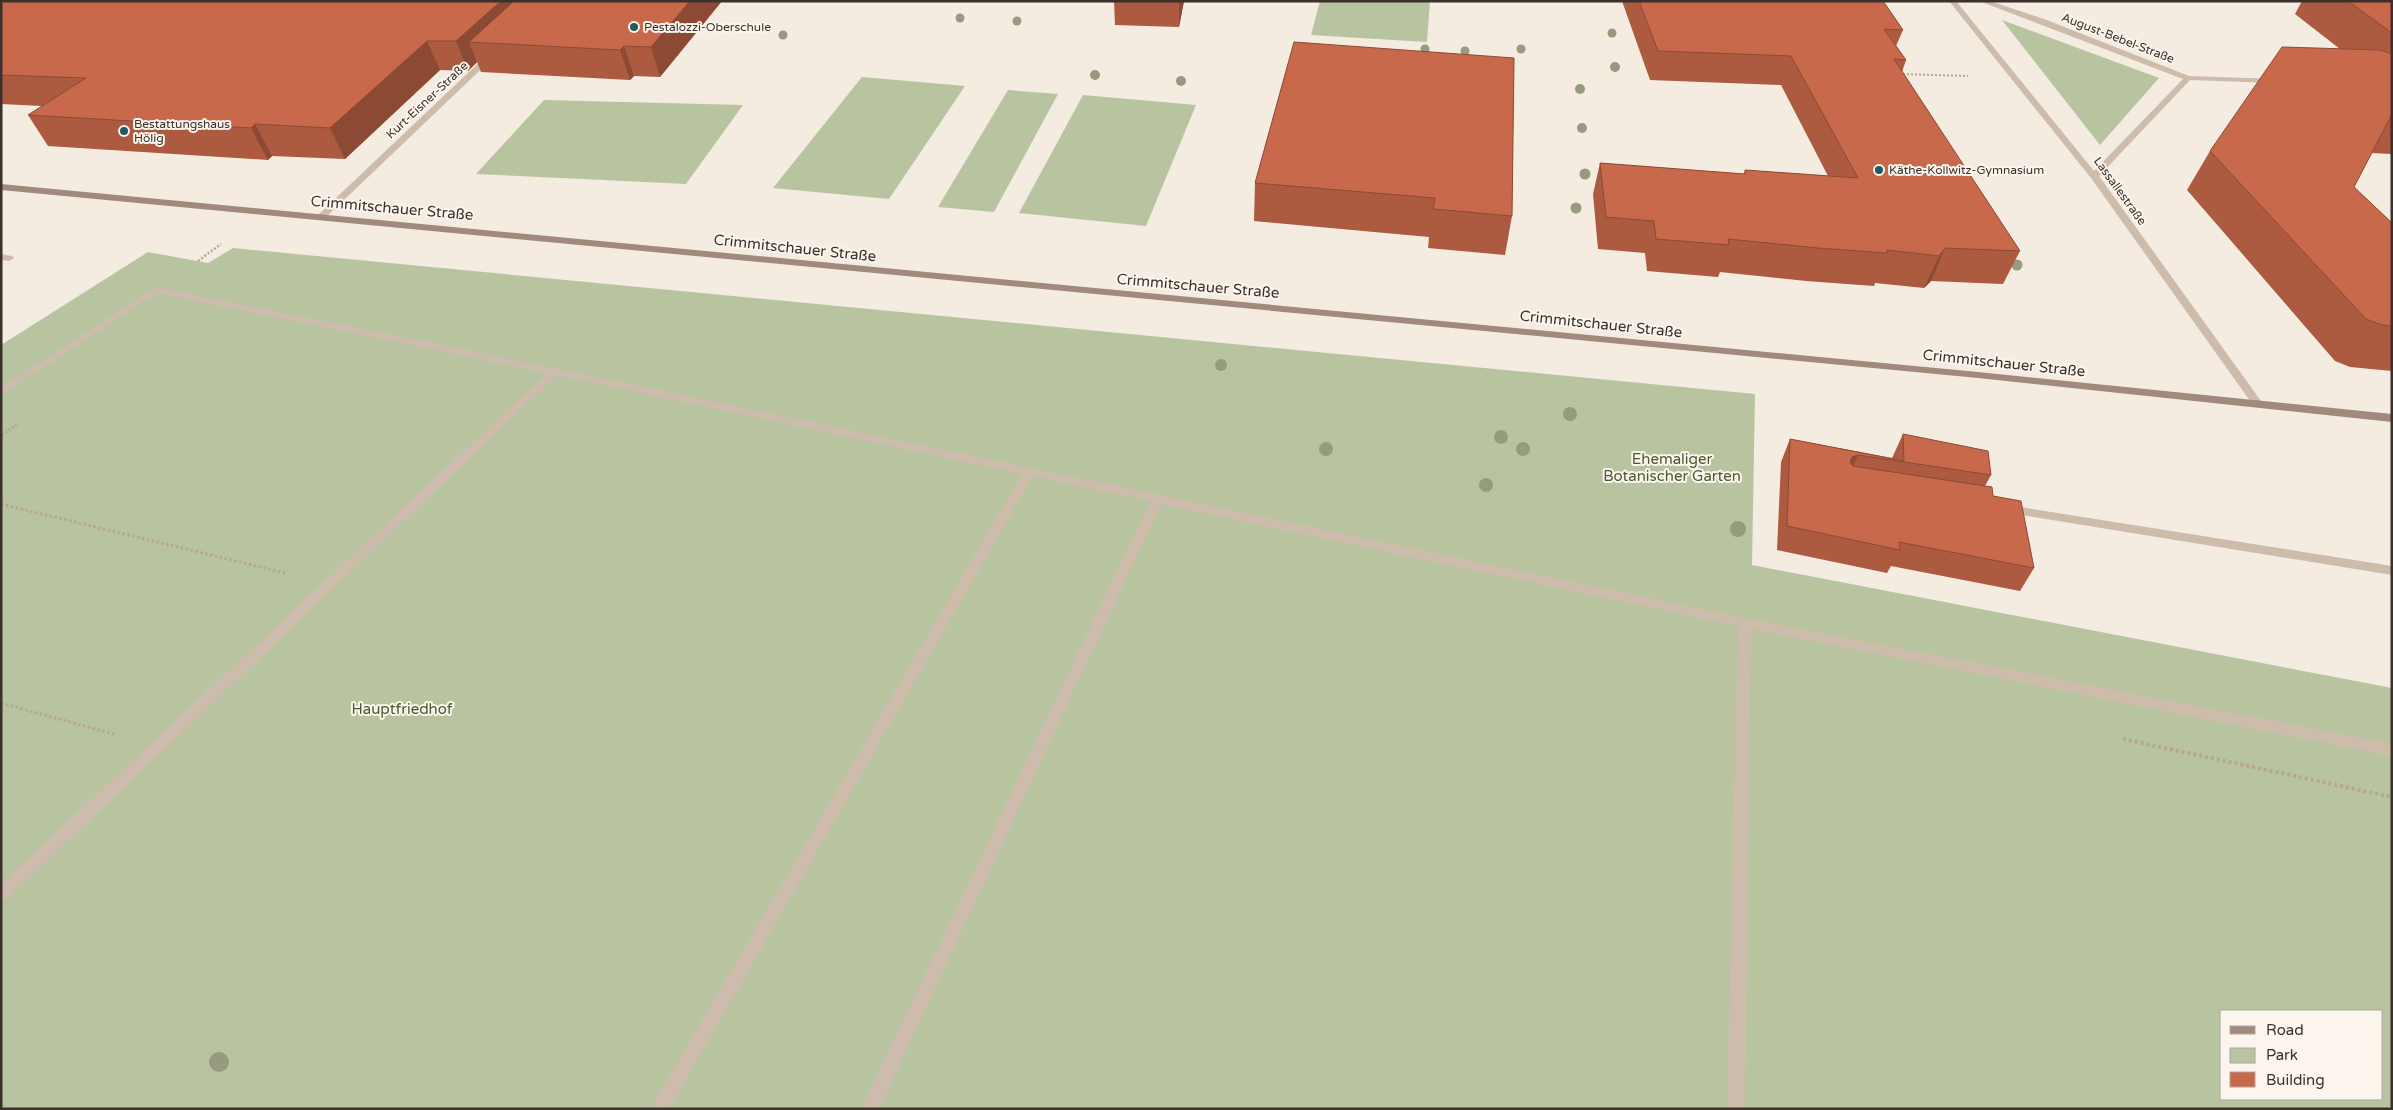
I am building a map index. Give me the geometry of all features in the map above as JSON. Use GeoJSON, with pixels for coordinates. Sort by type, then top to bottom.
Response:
{"type":"FeatureCollection","features":[{"type":"Feature","properties":{"kind":"main road","name":"Crimmitschauer Straße"},"geometry":{"type":"LineString","coordinates":[[1,187],[322,216],[804,265],[1202,300],[2257,403],[2392,418]]}},
{"type":"Feature","properties":{"kind":"street","name":"Lassallestraße"},"geometry":{"type":"LineString","coordinates":[[1952,1],[2094,176],[2257,403]]}},
{"type":"Feature","properties":{"kind":"street","name":"August-Bebel-Straße"},"geometry":{"type":"LineString","coordinates":[[1982,1],[2041,21],[2188,78],[2285,81]]}},
{"type":"Feature","properties":{"kind":"street","name":"Kurt-Eisner-Straße"},"geometry":{"type":"LineString","coordinates":[[322,216],[500,48]]}},
{"type":"Feature","properties":{"kind":"street","name":"August-Bebel-Straße"},"geometry":{"type":"LineString","coordinates":[[2094,176],[2188,78]]}},
{"type":"Feature","properties":{"kind":"street"},"geometry":{"type":"LineString","coordinates":[[1,392],[156,290],[555,371],[1745,623],[2392,750]]}},
{"type":"Feature","properties":{"kind":"street"},"geometry":{"type":"LineString","coordinates":[[1,894],[555,371]]}},
{"type":"Feature","properties":{"kind":"street"},"geometry":{"type":"LineString","coordinates":[[659,1109],[1030,471]]}},
{"type":"Feature","properties":{"kind":"street"},"geometry":{"type":"LineString","coordinates":[[870,1109],[1158,498]]}},
{"type":"Feature","properties":{"kind":"street"},"geometry":{"type":"LineString","coordinates":[[1993,507],[2392,571]]}},
{"type":"Feature","properties":{"kind":"street"},"geometry":{"type":"LineString","coordinates":[[1736,1109],[1745,623]]}},
{"type":"Feature","properties":{"kind":"path"},"geometry":{"type":"LineString","coordinates":[[1893,73],[2014,78]]}},
{"type":"Feature","properties":{"kind":"path"},"geometry":{"type":"LineString","coordinates":[[156,290],[198,262],[263,211]]}},
{"type":"Feature","properties":{"kind":"path"},"geometry":{"type":"LineString","coordinates":[[1,504],[330,584]]}},
{"type":"Feature","properties":{"kind":"path"},"geometry":{"type":"LineString","coordinates":[[1,703],[158,746]]}},
{"type":"Feature","properties":{"kind":"green space"},"geometry":{"type":"Polygon","coordinates":[[[1320,1],[1430,1],[1427,42],[1311,35],[1320,1]]]}},
{"type":"Feature","properties":{"kind":"green space"},"geometry":{"type":"Polygon","coordinates":[[[2002,20],[2159,78],[2100,145],[2002,20]]]}},
{"type":"Feature","properties":{"kind":"green space"},"geometry":{"type":"Polygon","coordinates":[[[862,77],[965,86],[889,199],[773,188],[862,77]]]}},
{"type":"Feature","properties":{"kind":"green space"},"geometry":{"type":"Polygon","coordinates":[[[1008,90],[1058,94],[994,212],[938,207],[1008,90]]]}},
{"type":"Feature","properties":{"kind":"green space"},"geometry":{"type":"Polygon","coordinates":[[[1083,95],[1196,105],[1146,226],[1019,213],[1083,95]]]}},
{"type":"Feature","properties":{"kind":"green space"},"geometry":{"type":"Polygon","coordinates":[[[544,100],[743,105],[686,184],[476,174],[544,100]]]}},
{"type":"Feature","properties":{"kind":"green space","name":"Hauptfriedhof"},"geometry":{"type":"Polygon","coordinates":[[[233,248],[1755,394],[1752,565],[2392,688],[2392,1109],[1,1109],[1,345],[148,252],[208,263],[233,248]]]}},
{"type":"Feature","properties":{"kind":"building"},"geometry":{"type":"Polygon","coordinates":[[[1,1],[501,1],[456,41],[427,41],[330,128],[255,124],[251,128],[28,115],[86,78],[1,75],[1,1]]]}},
{"type":"Feature","properties":{"kind":"building"},"geometry":{"type":"Polygon","coordinates":[[[514,1],[690,1],[651,47],[624,46],[620,50],[469,42],[514,1]]]}},
{"type":"Feature","properties":{"kind":"building"},"geometry":{"type":"Polygon","coordinates":[[[1639,1],[1883,1],[1903,30],[1884,29],[1906,60],[1894,59],[2020,251],[1945,248],[1939,256],[1887,250],[1887,253],[1728,239],[1729,245],[1656,239],[1654,221],[1606,217],[1600,163],[1745,174],[1745,170],[1858,178],[1791,56],[1658,51],[1639,1]]]}},
{"type":"Feature","properties":{"kind":"building"},"geometry":{"type":"Polygon","coordinates":[[[2348,1],[2392,1],[2392,33],[2348,1]]]}},
{"type":"Feature","properties":{"kind":"building"},"geometry":{"type":"Polygon","coordinates":[[[1294,42],[1514,58],[1512,216],[1433,209],[1435,198],[1255,183],[1294,42]]]}},
{"type":"Feature","properties":{"kind":"building"},"geometry":{"type":"Polygon","coordinates":[[[2282,47],[2380,50],[2392,54],[2392,114],[2354,187],[2392,223],[2392,326],[2382,325],[2366,319],[2210,151],[2282,47]]]}},
{"type":"Feature","properties":{"kind":"building"},"geometry":{"type":"Polygon","coordinates":[[[1903,434],[1988,451],[1991,475],[1858,455],[1852,457],[1850,462],[1853,466],[1992,487],[1993,496],[2021,501],[2034,568],[1899,542],[1900,550],[1787,526],[1790,439],[1904,461],[1903,434]]]}},
{"type":"Feature","properties":{"kind":"place","name":"Pestalozzi-Oberschule"},"geometry":{"type":"Point","coordinates":[634,27]}},
{"type":"Feature","properties":{"kind":"place","name":"Bestattungshaus Hölig"},"geometry":{"type":"Point","coordinates":[124,131]}},
{"type":"Feature","properties":{"kind":"place","name":"Käthe-Kollwitz-Gymnasium"},"geometry":{"type":"Point","coordinates":[1879,170]}},
{"type":"Feature","properties":{"kind":"park label","name":"Ehemaliger Botanischer Garten"},"geometry":{"type":"Point","coordinates":[1672,468]}}]}
